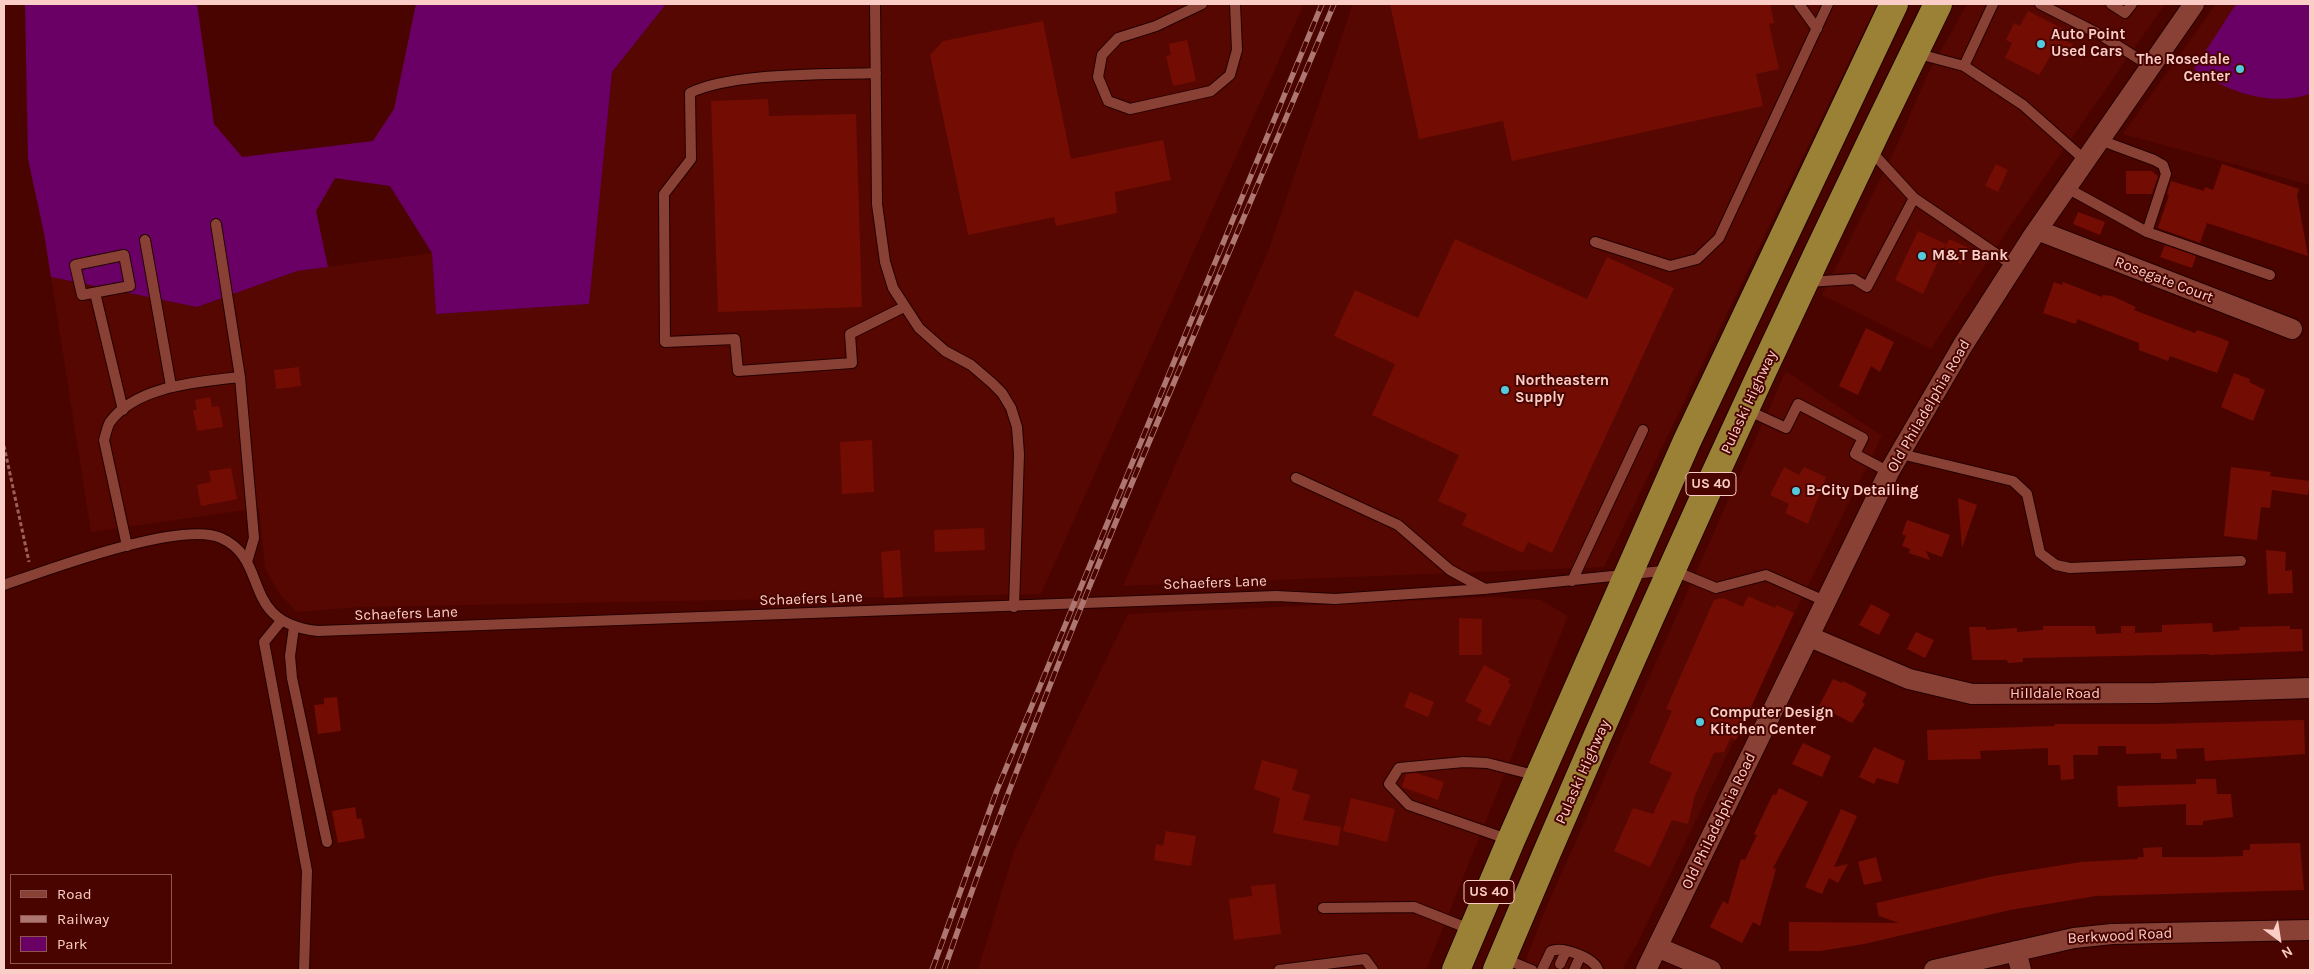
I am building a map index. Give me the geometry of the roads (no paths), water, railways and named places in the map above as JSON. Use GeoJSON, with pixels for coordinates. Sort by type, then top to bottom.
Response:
{"type":"FeatureCollection","features":[{"type":"Feature","properties":{"kind":"highway","name":"US 40"},"geometry":{"type":"LineString","coordinates":[[1456,970],[1510,840],[1687,441],[1894,4]]}},
{"type":"Feature","properties":{"kind":"highway","name":"Pulaski Highway"},"geometry":{"type":"LineString","coordinates":[[1500,964],[1672,570],[1745,409],[1938,4]]}},
{"type":"Feature","properties":{"kind":"street","name":"Old Philadelphia Road"},"geometry":{"type":"LineString","coordinates":[[1646,970],[1889,472],[1963,345],[2037,230],[2194,4]]}},
{"type":"Feature","properties":{"kind":"street","name":"Rosegate Court"},"geometry":{"type":"LineString","coordinates":[[2037,230],[2292,329]]}},
{"type":"Feature","properties":{"kind":"street","name":"Hilldale Road"},"geometry":{"type":"LineString","coordinates":[[1810,637],[1909,680],[1972,694],[2154,693],[2310,688]]}},
{"type":"Feature","properties":{"kind":"street","name":"Berkwood Road"},"geometry":{"type":"LineString","coordinates":[[1934,970],[2018,961],[2042,943],[2112,934],[2310,930]]}},
{"type":"Feature","properties":{"kind":"street"},"geometry":{"type":"LineString","coordinates":[[1657,947],[1711,970]]}},
{"type":"Feature","properties":{"kind":"lane"},"geometry":{"type":"LineString","coordinates":[[875,4],[877,204],[885,262],[893,288],[919,328],[945,351],[971,366],[992,383],[1011,408],[1017,427],[1019,454],[1014,607]]}},
{"type":"Feature","properties":{"kind":"lane"},"geometry":{"type":"LineString","coordinates":[[1202,4],[1156,26],[1118,38],[1102,55],[1098,77],[1108,101],[1130,109],[1211,91],[1230,75],[1237,50],[1235,4]]}},
{"type":"Feature","properties":{"kind":"lane"},"geometry":{"type":"LineString","coordinates":[[1799,4],[1817,29]]}},
{"type":"Feature","properties":{"kind":"lane"},"geometry":{"type":"LineString","coordinates":[[1596,242],[1670,266],[1697,259],[1709,250],[1719,238],[1828,4]]}},
{"type":"Feature","properties":{"kind":"lane"},"geometry":{"type":"LineString","coordinates":[[1964,66],[1993,4]]}},
{"type":"Feature","properties":{"kind":"lane"},"geometry":{"type":"LineString","coordinates":[[2040,4],[2099,34],[2150,66]]}},
{"type":"Feature","properties":{"kind":"lane"},"geometry":{"type":"LineString","coordinates":[[2111,4],[2125,13],[2132,4]]}},
{"type":"Feature","properties":{"kind":"lane"},"geometry":{"type":"LineString","coordinates":[[1914,53],[1964,66],[2023,104],[2086,161]]}},
{"type":"Feature","properties":{"kind":"lane"},"geometry":{"type":"LineString","coordinates":[[876,73],[755,78],[701,87],[690,92],[691,159],[664,194],[664,342],[734,339],[738,371],[852,362],[850,334],[904,306]]}},
{"type":"Feature","properties":{"kind":"lane"},"geometry":{"type":"LineString","coordinates":[[2100,140],[2154,160],[2163,166],[2166,174],[2148,232]]}},
{"type":"Feature","properties":{"kind":"lane"},"geometry":{"type":"LineString","coordinates":[[1868,148],[1914,198],[2014,266]]}},
{"type":"Feature","properties":{"kind":"lane"},"geometry":{"type":"LineString","coordinates":[[2067,188],[2148,232],[2270,275]]}},
{"type":"Feature","properties":{"kind":"lane"},"geometry":{"type":"LineString","coordinates":[[1804,282],[1854,279],[1867,287],[1914,198]]}},
{"type":"Feature","properties":{"kind":"lane"},"geometry":{"type":"LineString","coordinates":[[216,224],[240,377],[254,538],[247,562]]}},
{"type":"Feature","properties":{"kind":"lane"},"geometry":{"type":"LineString","coordinates":[[145,240],[171,386]]}},
{"type":"Feature","properties":{"kind":"lane"},"geometry":{"type":"LineString","coordinates":[[124,255],[130,286],[95,292],[82,295],[75,265],[124,255]]}},
{"type":"Feature","properties":{"kind":"lane"},"geometry":{"type":"LineString","coordinates":[[95,292],[123,410]]}},
{"type":"Feature","properties":{"kind":"lane"},"geometry":{"type":"LineString","coordinates":[[127,546],[104,440],[109,423],[123,410],[140,399],[171,386],[240,377]]}},
{"type":"Feature","properties":{"kind":"lane"},"geometry":{"type":"LineString","coordinates":[[1745,409],[1786,428],[1798,404],[1863,438],[1855,454],[1889,472]]}},
{"type":"Feature","properties":{"kind":"lane"},"geometry":{"type":"LineString","coordinates":[[1572,581],[1643,430]]}},
{"type":"Feature","properties":{"kind":"lane"},"geometry":{"type":"LineString","coordinates":[[1901,454],[2013,481],[2027,494],[2040,553],[2056,565],[2070,568],[2240,561]]}},
{"type":"Feature","properties":{"kind":"lane"},"geometry":{"type":"LineString","coordinates":[[1296,478],[1398,525],[1450,570],[1484,589]]}},
{"type":"Feature","properties":{"kind":"lane","name":"Schaefers Lane"},"geometry":{"type":"LineString","coordinates":[[4,585],[76,560],[127,546],[173,536],[206,534],[222,538],[231,544],[247,562],[265,604],[282,620],[294,627],[318,631],[447,628],[1276,596],[1335,599],[1484,589],[1672,570]]}},
{"type":"Feature","properties":{"kind":"lane"},"geometry":{"type":"LineString","coordinates":[[1672,570],[1716,588],[1766,575],[1827,602]]}},
{"type":"Feature","properties":{"kind":"lane"},"geometry":{"type":"LineString","coordinates":[[282,620],[264,642],[307,871],[304,970]]}},
{"type":"Feature","properties":{"kind":"lane"},"geometry":{"type":"LineString","coordinates":[[294,627],[290,656],[292,678],[327,842]]}},
{"type":"Feature","properties":{"kind":"lane"},"geometry":{"type":"LineString","coordinates":[[1510,840],[1409,805],[1389,784],[1399,768],[1464,762],[1487,763],[1539,777]]}},
{"type":"Feature","properties":{"kind":"lane"},"geometry":{"type":"LineString","coordinates":[[1323,908],[1414,907],[1473,931]]}},
{"type":"Feature","properties":{"kind":"lane"},"geometry":{"type":"LineString","coordinates":[[1542,970],[1551,951],[1556,949],[1580,957],[1593,967]]}},
{"type":"Feature","properties":{"kind":"lane"},"geometry":{"type":"LineString","coordinates":[[1560,964],[1566,951]]}},
{"type":"Feature","properties":{"kind":"lane"},"geometry":{"type":"LineString","coordinates":[[1574,970],[1580,957]]}},
{"type":"Feature","properties":{"kind":"lane"},"geometry":{"type":"LineString","coordinates":[[1279,970],[1365,959],[1373,970]]}},
{"type":"Feature","properties":{"kind":"lane"},"geometry":{"type":"LineString","coordinates":[[1500,964],[1532,970]]}},
{"type":"Feature","properties":{"kind":"railway"},"geometry":{"type":"LineString","coordinates":[[932,970],[997,790],[1322,4]]}},
{"type":"Feature","properties":{"kind":"railway"},"geometry":{"type":"LineString","coordinates":[[944,970],[988,847],[1082,605],[1334,4]]}},
{"type":"Feature","properties":{"kind":"place","name":"Auto Point Used Cars"},"geometry":{"type":"Point","coordinates":[2041,44]}},
{"type":"Feature","properties":{"kind":"place","name":"The Rosedale Center"},"geometry":{"type":"Point","coordinates":[2240,69]}},
{"type":"Feature","properties":{"kind":"place","name":"M&T Bank"},"geometry":{"type":"Point","coordinates":[1922,256]}},
{"type":"Feature","properties":{"kind":"place","name":"Northeastern Supply"},"geometry":{"type":"Point","coordinates":[1505,390]}},
{"type":"Feature","properties":{"kind":"place","name":"B-City Detailing"},"geometry":{"type":"Point","coordinates":[1796,491]}},
{"type":"Feature","properties":{"kind":"place","name":"Computer Design Kitchen Center"},"geometry":{"type":"Point","coordinates":[1700,722]}}]}
